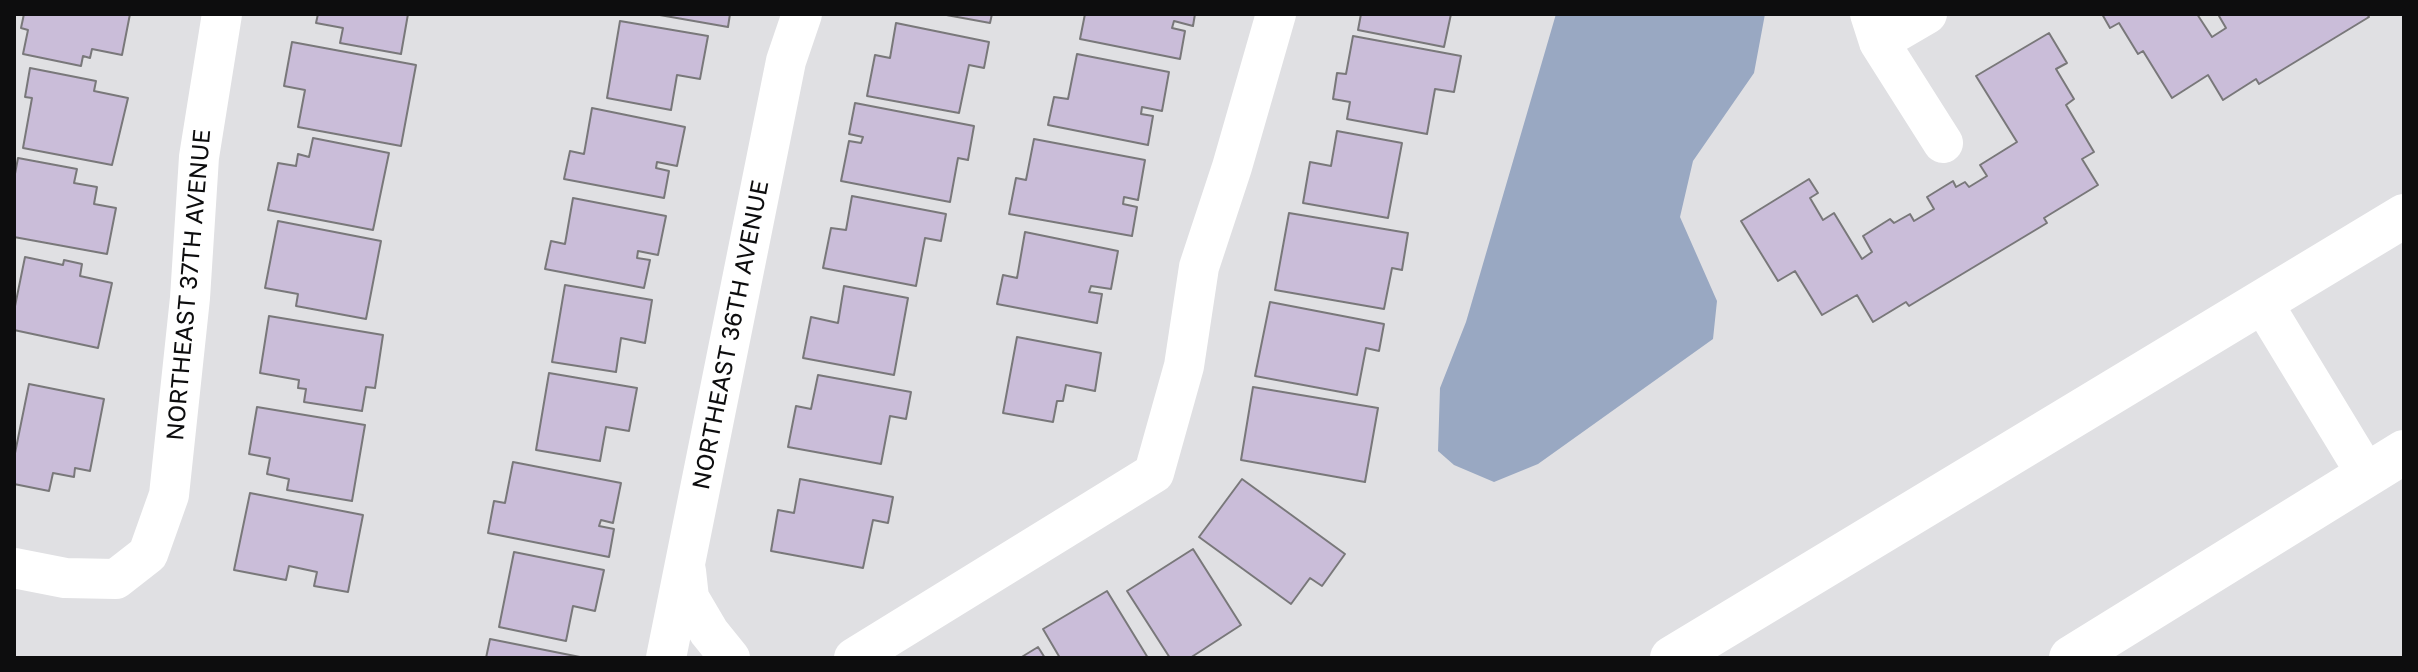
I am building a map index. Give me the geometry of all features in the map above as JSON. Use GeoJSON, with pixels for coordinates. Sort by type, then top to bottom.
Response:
{"type":"FeatureCollection","features":[{"type":"Feature","properties":{"kind":"highway"},"geometry":{"type":"LineString","coordinates":[[1672,658],[2404,216]]}},
{"type":"Feature","properties":{"kind":"highway"},"geometry":{"type":"LineString","coordinates":[[2071,658],[2404,452]]}},
{"type":"Feature","properties":{"kind":"street","name":"NORTHEAST 37TH AVENUE"},"geometry":{"type":"LineString","coordinates":[[14,568],[65,578],[116,579],[148,554],[169,495],[190,298],[199,157],[222,14]]}},
{"type":"Feature","properties":{"kind":"street","name":"NORTHEAST 36TH AVENUE"},"geometry":{"type":"LineString","coordinates":[[666,658],[786,61],[802,14]]}},
{"type":"Feature","properties":{"kind":"street"},"geometry":{"type":"LineString","coordinates":[[854,658],[1154,473],[1184,366],[1199,267],[1232,167],[1276,14]]}},
{"type":"Feature","properties":{"kind":"street"},"geometry":{"type":"LineString","coordinates":[[1927,14],[1875,28],[1943,143]]}},
{"type":"Feature","properties":{"kind":"street"},"geometry":{"type":"LineString","coordinates":[[2262,302],[2367,475]]}},
{"type":"Feature","properties":{"kind":"street"},"geometry":{"type":"LineString","coordinates":[[685,563],[689,598],[709,632],[730,658]]}},
{"type":"Feature","properties":{"kind":"water"},"geometry":{"type":"Polygon","coordinates":[[[1556,14],[1765,14],[1754,73],[1693,161],[1680,217],[1717,301],[1713,339],[1538,464],[1494,482],[1454,465],[1438,451],[1440,388],[1466,322],[1556,14]]]}},
{"type":"Feature","properties":{"kind":"building"},"geometry":{"type":"Polygon","coordinates":[[[24,14],[130,14],[122,55],[92,49],[90,58],[83,56],[81,66],[23,54],[28,30],[21,28],[24,14]]]}},
{"type":"Feature","properties":{"kind":"building"},"geometry":{"type":"Polygon","coordinates":[[[318,14],[408,14],[401,54],[340,43],[343,28],[316,23],[318,14]]]}},
{"type":"Feature","properties":{"kind":"building"},"geometry":{"type":"Polygon","coordinates":[[[654,14],[730,14],[728,27],[654,14]]]}},
{"type":"Feature","properties":{"kind":"building"},"geometry":{"type":"Polygon","coordinates":[[[941,14],[992,14],[990,23],[941,14]]]}},
{"type":"Feature","properties":{"kind":"building"},"geometry":{"type":"Polygon","coordinates":[[[1085,14],[1195,14],[1193,26],[1174,21],[1172,28],[1185,31],[1180,59],[1080,39],[1085,14]]]}},
{"type":"Feature","properties":{"kind":"building"},"geometry":{"type":"Polygon","coordinates":[[[1361,14],[1451,14],[1444,47],[1358,30],[1361,14]]]}},
{"type":"Feature","properties":{"kind":"building"},"geometry":{"type":"Polygon","coordinates":[[[2102,14],[2197,14],[2212,37],[2226,28],[2219,16],[2222,14],[2367,14],[2369,17],[2259,84],[2256,79],[2223,100],[2208,75],[2172,98],[2143,51],[2138,54],[2119,23],[2110,28],[2102,14]]]}},
{"type":"Feature","properties":{"kind":"building"},"geometry":{"type":"Polygon","coordinates":[[[620,21],[708,36],[700,79],[677,75],[671,110],[607,98],[620,21]]]}},
{"type":"Feature","properties":{"kind":"building"},"geometry":{"type":"Polygon","coordinates":[[[896,23],[989,42],[984,68],[969,65],[959,113],[867,96],[875,55],[890,58],[896,23]]]}},
{"type":"Feature","properties":{"kind":"building"},"geometry":{"type":"Polygon","coordinates":[[[2049,33],[2067,63],[2056,69],[2074,99],[2066,105],[2094,152],[2082,159],[2098,185],[2044,218],[2047,223],[1909,306],[1906,302],[1873,322],[1857,295],[1822,315],[1795,271],[1778,281],[1741,221],[1809,179],[1818,193],[1810,198],[1823,220],[1834,213],[1862,259],[1872,252],[1863,236],[1890,219],[1894,223],[1910,214],[1914,221],[1934,209],[1927,197],[1953,181],[1956,187],[1965,182],[1969,187],[1987,176],[1980,165],[2017,142],[1976,76],[2049,33]]]}},
{"type":"Feature","properties":{"kind":"building"},"geometry":{"type":"Polygon","coordinates":[[[1353,36],[1461,56],[1454,92],[1435,89],[1427,134],[1347,119],[1350,102],[1333,99],[1337,73],[1346,74],[1353,36]]]}},
{"type":"Feature","properties":{"kind":"building"},"geometry":{"type":"Polygon","coordinates":[[[292,42],[416,65],[401,146],[298,127],[305,90],[284,86],[292,42]]]}},
{"type":"Feature","properties":{"kind":"building"},"geometry":{"type":"Polygon","coordinates":[[[1077,54],[1169,72],[1162,111],[1142,107],[1141,114],[1153,116],[1148,145],[1048,125],[1054,97],[1068,99],[1077,54]]]}},
{"type":"Feature","properties":{"kind":"building"},"geometry":{"type":"Polygon","coordinates":[[[30,68],[96,81],[94,91],[128,98],[112,165],[23,148],[32,98],[25,97],[30,68]]]}},
{"type":"Feature","properties":{"kind":"building"},"geometry":{"type":"Polygon","coordinates":[[[855,103],[974,126],[968,160],[958,158],[950,202],[841,181],[849,141],[861,143],[863,137],[849,134],[855,103]]]}},
{"type":"Feature","properties":{"kind":"building"},"geometry":{"type":"Polygon","coordinates":[[[592,108],[685,127],[677,166],[657,162],[656,168],[669,171],[664,198],[564,179],[570,151],[584,154],[592,108]]]}},
{"type":"Feature","properties":{"kind":"building"},"geometry":{"type":"Polygon","coordinates":[[[1337,131],[1402,143],[1388,218],[1303,203],[1310,162],[1331,166],[1337,131]]]}},
{"type":"Feature","properties":{"kind":"building"},"geometry":{"type":"Polygon","coordinates":[[[313,138],[389,153],[373,230],[268,210],[278,163],[296,166],[298,154],[309,157],[313,138]]]}},
{"type":"Feature","properties":{"kind":"building"},"geometry":{"type":"Polygon","coordinates":[[[1034,139],[1145,160],[1138,200],[1124,197],[1123,204],[1137,207],[1132,236],[1009,214],[1016,178],[1026,180],[1034,139]]]}},
{"type":"Feature","properties":{"kind":"building"},"geometry":{"type":"Polygon","coordinates":[[[18,158],[77,169],[74,183],[97,187],[94,204],[116,208],[107,254],[14,237],[14,179],[18,158]]]}},
{"type":"Feature","properties":{"kind":"building"},"geometry":{"type":"Polygon","coordinates":[[[852,196],[946,214],[941,241],[925,238],[916,286],[823,268],[831,228],[846,230],[852,196]]]}},
{"type":"Feature","properties":{"kind":"building"},"geometry":{"type":"Polygon","coordinates":[[[573,198],[666,216],[658,255],[638,251],[637,258],[650,260],[644,288],[545,269],[551,241],[565,244],[573,198]]]}},
{"type":"Feature","properties":{"kind":"building"},"geometry":{"type":"Polygon","coordinates":[[[1289,213],[1408,233],[1402,270],[1392,268],[1384,309],[1275,290],[1289,213]]]}},
{"type":"Feature","properties":{"kind":"building"},"geometry":{"type":"Polygon","coordinates":[[[278,221],[381,241],[366,319],[296,306],[298,294],[265,288],[278,221]]]}},
{"type":"Feature","properties":{"kind":"building"},"geometry":{"type":"Polygon","coordinates":[[[1025,232],[1118,251],[1111,289],[1091,286],[1089,292],[1102,294],[1097,323],[997,304],[1003,275],[1017,278],[1025,232]]]}},
{"type":"Feature","properties":{"kind":"building"},"geometry":{"type":"Polygon","coordinates":[[[25,257],[63,265],[64,260],[82,264],[80,276],[112,283],[98,348],[14,330],[14,311],[25,257]]]}},
{"type":"Feature","properties":{"kind":"building"},"geometry":{"type":"Polygon","coordinates":[[[565,285],[652,300],[645,343],[621,338],[616,372],[552,362],[565,285]]]}},
{"type":"Feature","properties":{"kind":"building"},"geometry":{"type":"Polygon","coordinates":[[[844,286],[908,298],[894,375],[803,358],[811,317],[838,323],[844,286]]]}},
{"type":"Feature","properties":{"kind":"building"},"geometry":{"type":"Polygon","coordinates":[[[1270,302],[1384,324],[1379,351],[1366,348],[1357,395],[1255,376],[1270,302]]]}},
{"type":"Feature","properties":{"kind":"building"},"geometry":{"type":"Polygon","coordinates":[[[269,316],[383,335],[375,388],[366,387],[362,411],[304,402],[306,389],[298,388],[299,380],[260,373],[269,316]]]}},
{"type":"Feature","properties":{"kind":"building"},"geometry":{"type":"Polygon","coordinates":[[[1017,337],[1101,353],[1095,391],[1066,385],[1063,401],[1057,401],[1053,422],[1003,413],[1017,337]]]}},
{"type":"Feature","properties":{"kind":"building"},"geometry":{"type":"Polygon","coordinates":[[[549,373],[637,388],[629,431],[606,427],[600,461],[536,450],[549,373]]]}},
{"type":"Feature","properties":{"kind":"building"},"geometry":{"type":"Polygon","coordinates":[[[818,375],[911,392],[906,419],[890,416],[881,464],[788,447],[796,406],[811,409],[818,375]]]}},
{"type":"Feature","properties":{"kind":"building"},"geometry":{"type":"Polygon","coordinates":[[[29,384],[104,399],[90,471],[75,468],[74,477],[53,473],[49,491],[14,484],[14,458],[29,384]]]}},
{"type":"Feature","properties":{"kind":"building"},"geometry":{"type":"Polygon","coordinates":[[[1253,387],[1378,408],[1365,482],[1241,460],[1253,387]]]}},
{"type":"Feature","properties":{"kind":"building"},"geometry":{"type":"Polygon","coordinates":[[[257,407],[365,425],[352,501],[287,490],[289,479],[267,474],[270,458],[249,454],[257,407]]]}},
{"type":"Feature","properties":{"kind":"building"},"geometry":{"type":"Polygon","coordinates":[[[513,462],[621,483],[613,523],[601,520],[599,526],[614,529],[609,557],[488,533],[494,501],[505,503],[513,462]]]}},
{"type":"Feature","properties":{"kind":"building"},"geometry":{"type":"Polygon","coordinates":[[[800,479],[893,497],[888,523],[873,520],[863,568],[771,551],[778,510],[794,513],[800,479]]]}},
{"type":"Feature","properties":{"kind":"building"},"geometry":{"type":"Polygon","coordinates":[[[1242,479],[1345,554],[1322,586],[1310,578],[1291,604],[1199,537],[1242,479]]]}},
{"type":"Feature","properties":{"kind":"building"},"geometry":{"type":"Polygon","coordinates":[[[250,493],[363,515],[348,592],[314,586],[317,572],[289,566],[286,580],[234,570],[250,493]]]}},
{"type":"Feature","properties":{"kind":"building"},"geometry":{"type":"Polygon","coordinates":[[[1193,549],[1241,625],[1190,658],[1170,658],[1127,591],[1193,549]]]}},
{"type":"Feature","properties":{"kind":"building"},"geometry":{"type":"Polygon","coordinates":[[[514,552],[604,570],[595,611],[573,606],[566,641],[499,627],[514,552]]]}},
{"type":"Feature","properties":{"kind":"building"},"geometry":{"type":"Polygon","coordinates":[[[1107,591],[1148,658],[1060,658],[1043,629],[1107,591]]]}},
{"type":"Feature","properties":{"kind":"building"},"geometry":{"type":"Polygon","coordinates":[[[490,639],[585,658],[486,658],[490,639]]]}},
{"type":"Feature","properties":{"kind":"building"},"geometry":{"type":"Polygon","coordinates":[[[1038,647],[1045,658],[1020,658],[1038,647]]]}}]}
